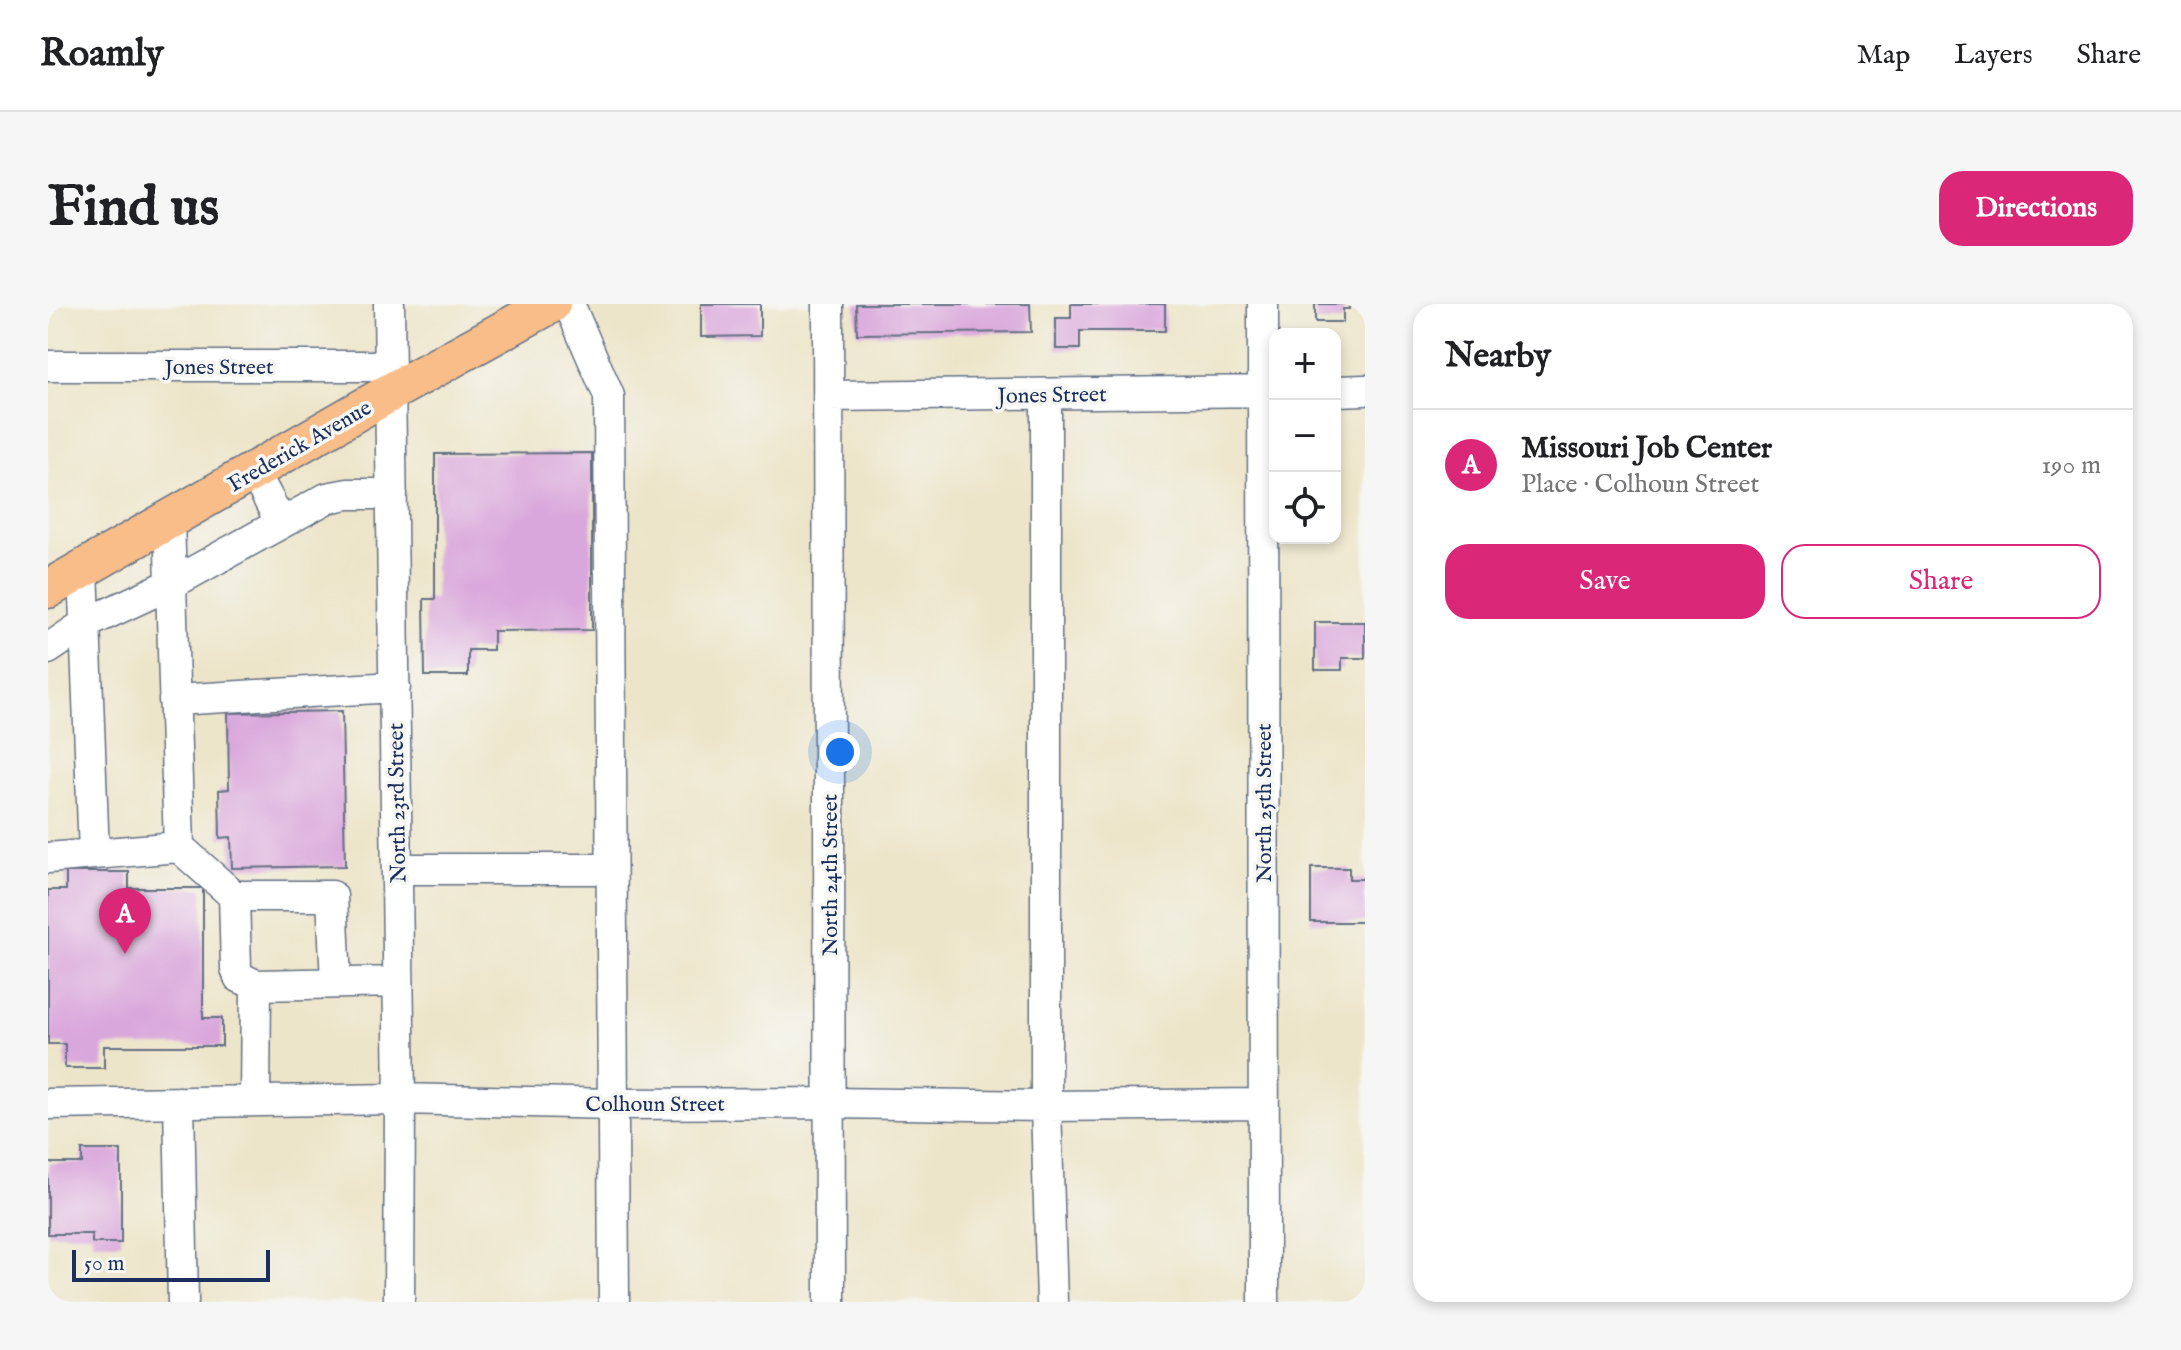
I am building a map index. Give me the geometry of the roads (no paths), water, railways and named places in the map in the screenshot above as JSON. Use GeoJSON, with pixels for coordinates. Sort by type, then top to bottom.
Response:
{"type":"FeatureCollection","features":[{"type":"Feature","properties":{"kind":"main road","name":"Frederick Avenue"},"geometry":{"type":"LineString","coordinates":[[48,589],[254,472],[390,379],[551,304]]}},
{"type":"Feature","properties":{"kind":"street","name":"North 23rd Street"},"geometry":{"type":"LineString","coordinates":[[389,304],[400,1099],[399,1302]]}},
{"type":"Feature","properties":{"kind":"street"},"geometry":{"type":"LineString","coordinates":[[569,304],[609,396],[614,1302]]}},
{"type":"Feature","properties":{"kind":"street","name":"North 24th Street"},"geometry":{"type":"LineString","coordinates":[[828,304],[830,1302]]}},
{"type":"Feature","properties":{"kind":"street","name":"North 25th Street"},"geometry":{"type":"LineString","coordinates":[[1263,304],[1269,391],[1264,1302]]}},
{"type":"Feature","properties":{"kind":"street","name":"Jones Street"},"geometry":{"type":"LineString","coordinates":[[48,366],[390,379]]}},
{"type":"Feature","properties":{"kind":"street"},"geometry":{"type":"LineString","coordinates":[[1341,391],[1365,390]]}},
{"type":"Feature","properties":{"kind":"street","name":"Jones Street"},"geometry":{"type":"LineString","coordinates":[[829,396],[1269,391]]}},
{"type":"Feature","properties":{"kind":"street"},"geometry":{"type":"LineString","coordinates":[[1046,394],[1046,1106],[1052,1302]]}},
{"type":"Feature","properties":{"kind":"street"},"geometry":{"type":"LineString","coordinates":[[254,472],[281,523]]}},
{"type":"Feature","properties":{"kind":"street"},"geometry":{"type":"LineString","coordinates":[[48,649],[85,624],[171,584],[327,498],[348,494],[392,494]]}},
{"type":"Feature","properties":{"kind":"street"},"geometry":{"type":"LineString","coordinates":[[169,520],[179,847],[234,896],[332,896],[336,983]]}},
{"type":"Feature","properties":{"kind":"street"},"geometry":{"type":"LineString","coordinates":[[83,569],[94,854]]}},
{"type":"Feature","properties":{"kind":"street"},"geometry":{"type":"LineString","coordinates":[[174,700],[395,687]]}},
{"type":"Feature","properties":{"kind":"street"},"geometry":{"type":"LineString","coordinates":[[48,858],[179,847]]}},
{"type":"Feature","properties":{"kind":"street"},"geometry":{"type":"LineString","coordinates":[[397,869],[611,869]]}},
{"type":"Feature","properties":{"kind":"street"},"geometry":{"type":"LineString","coordinates":[[234,896],[236,968],[239,977],[256,985],[398,982]]}},
{"type":"Feature","properties":{"kind":"street"},"geometry":{"type":"LineString","coordinates":[[255,1101],[256,985]]}},
{"type":"Feature","properties":{"kind":"street","name":"Colhoun Street"},"geometry":{"type":"LineString","coordinates":[[48,1104],[400,1099],[612,1104],[1263,1104]]}},
{"type":"Feature","properties":{"kind":"street"},"geometry":{"type":"LineString","coordinates":[[179,1102],[183,1302]]}},
{"type":"Feature","properties":{"kind":"place","name":"Missouri Job Center"},"geometry":{"type":"Point","coordinates":[125,954]}}]}
